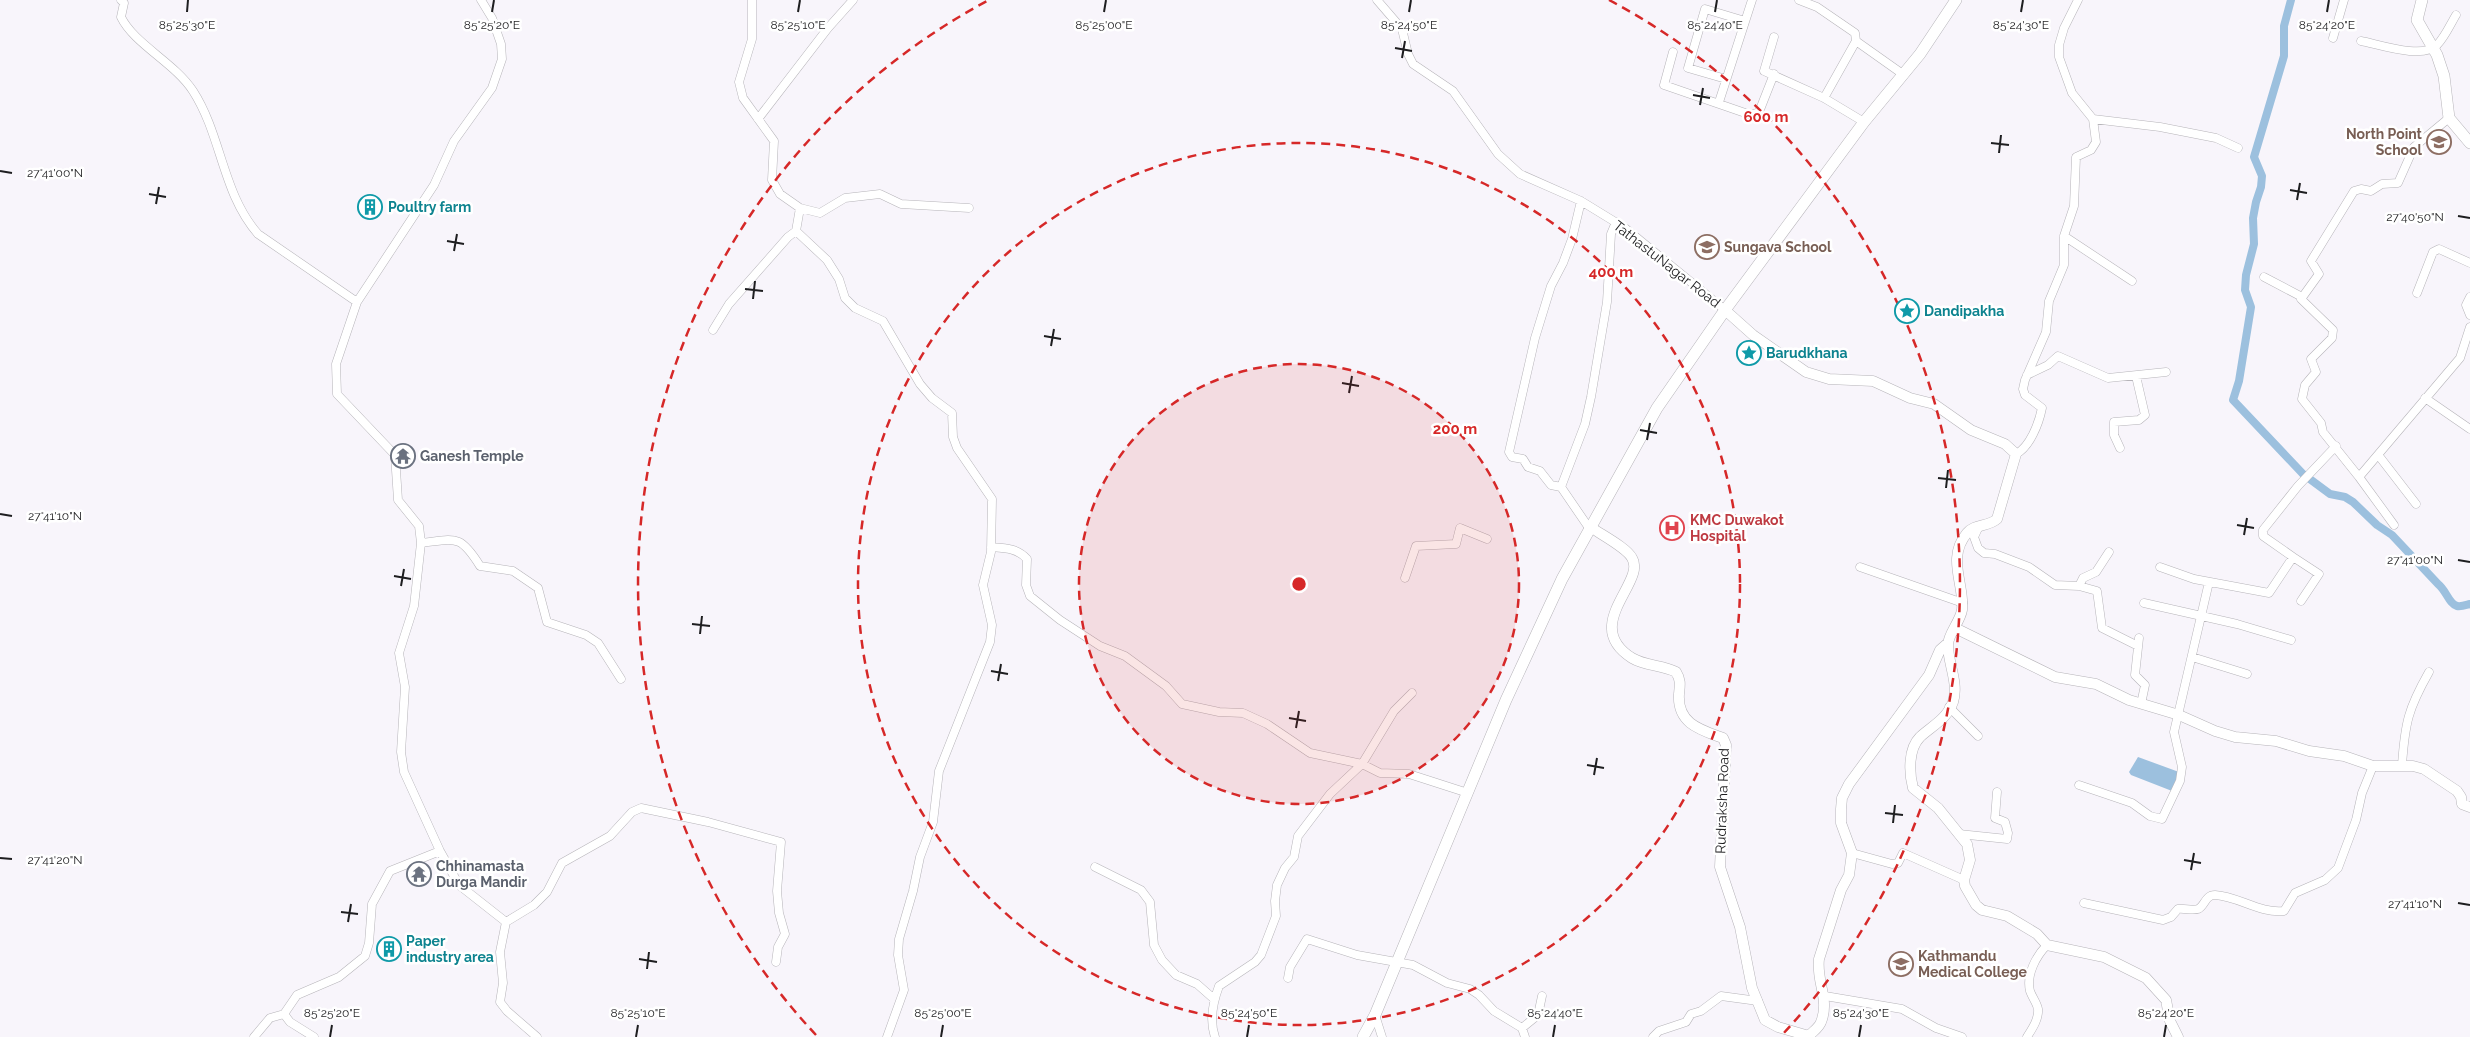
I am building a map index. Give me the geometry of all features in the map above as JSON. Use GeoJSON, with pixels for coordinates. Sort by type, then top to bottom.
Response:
{"type":"FeatureCollection","features":[{"type":"Feature","properties":{"kind":"main road"},"geometry":{"type":"LineString","coordinates":[[1363,1037],[1375,1015],[1394,963],[1506,700],[1558,588],[1657,408],[1725,310],[1864,122],[1904,75],[1956,0]]}},
{"type":"Feature","properties":{"kind":"main road"},"geometry":{"type":"LineString","coordinates":[[2422,0],[2417,20],[2434,48],[2444,76],[2449,118],[2470,143]]}},
{"type":"Feature","properties":{"kind":"street"},"geometry":{"type":"LineString","coordinates":[[481,0],[492,18],[501,44],[502,59],[492,88],[454,141],[434,185],[357,302],[336,364],[337,394],[395,455],[398,500],[420,526],[421,543],[414,606],[399,652],[405,687],[401,752],[409,786],[440,851],[459,885],[506,922]]}},
{"type":"Feature","properties":{"kind":"street"},"geometry":{"type":"LineString","coordinates":[[752,0],[752,40],[739,82],[743,98],[774,141],[772,180],[780,194],[800,208],[820,213],[845,198],[880,194],[902,204],[969,208]]}},
{"type":"Feature","properties":{"kind":"street"},"geometry":{"type":"LineString","coordinates":[[758,119],[828,28],[853,0]]}},
{"type":"Feature","properties":{"kind":"street","name":"TathastuNagar Road"},"geometry":{"type":"LineString","coordinates":[[1377,0],[1402,30],[1408,54],[1413,64],[1453,91],[1498,154],[1520,174],[1581,201],[1616,222],[1725,310]]}},
{"type":"Feature","properties":{"kind":"street"},"geometry":{"type":"LineString","coordinates":[[1719,102],[1752,0]]}},
{"type":"Feature","properties":{"kind":"street"},"geometry":{"type":"LineString","coordinates":[[1799,0],[1817,7],[1855,33],[1856,41],[1824,98]]}},
{"type":"Feature","properties":{"kind":"street"},"geometry":{"type":"LineString","coordinates":[[1808,1036],[1821,1024],[1825,996],[1818,969],[1819,959],[1842,890],[1849,875],[1852,853],[1841,824],[1842,798],[1850,784],[1929,675],[1940,650],[1948,643],[1961,613],[1963,603],[1957,570],[1958,552],[1967,533],[1997,519],[2016,454],[2021,452],[2031,436],[2042,408],[2025,396],[2023,389],[2027,375],[2046,332],[2049,301],[2062,273],[2064,236],[2074,206],[2076,157],[2095,147],[2093,119],[2072,93],[2059,57],[2059,45],[2064,28],[2078,0]]}},
{"type":"Feature","properties":{"kind":"street"},"geometry":{"type":"LineString","coordinates":[[2334,38],[2344,0]]}},
{"type":"Feature","properties":{"kind":"street"},"geometry":{"type":"LineString","coordinates":[[123,1],[121,17],[128,28],[179,74],[193,91],[209,124],[235,198],[247,221],[258,234],[357,302]]}},
{"type":"Feature","properties":{"kind":"street"},"geometry":{"type":"LineString","coordinates":[[1726,79],[1688,68],[1705,9],[1745,21]]}},
{"type":"Feature","properties":{"kind":"street"},"geometry":{"type":"LineString","coordinates":[[2361,41],[2411,51],[2434,48],[2456,15]]}},
{"type":"Feature","properties":{"kind":"street"},"geometry":{"type":"LineString","coordinates":[[1774,37],[1764,71],[1824,98],[1864,122]]}},
{"type":"Feature","properties":{"kind":"street"},"geometry":{"type":"LineString","coordinates":[[1856,41],[1904,75]]}},
{"type":"Feature","properties":{"kind":"street"},"geometry":{"type":"LineString","coordinates":[[1673,52],[1664,85],[1719,102],[1751,115],[1759,112],[1774,74]]}},
{"type":"Feature","properties":{"kind":"street"},"geometry":{"type":"LineString","coordinates":[[2302,297],[2319,274],[2311,261],[2354,191],[2361,189],[2371,191],[2382,184],[2398,183],[2414,147],[2449,118]]}},
{"type":"Feature","properties":{"kind":"street"},"geometry":{"type":"LineString","coordinates":[[2093,119],[2160,127],[2216,138],[2238,148]]}},
{"type":"Feature","properties":{"kind":"street"},"geometry":{"type":"LineString","coordinates":[[1581,201],[1572,239],[1563,263],[1551,286],[1535,338],[1509,452],[1512,457],[1523,460],[1531,469],[1540,471],[1551,485],[1561,487],[1587,525],[1592,528]]}},
{"type":"Feature","properties":{"kind":"street"},"geometry":{"type":"LineString","coordinates":[[713,330],[729,304],[788,237],[796,231],[800,208]]}},
{"type":"Feature","properties":{"kind":"street"},"geometry":{"type":"LineString","coordinates":[[1561,487],[1585,424],[1592,397],[1607,302],[1611,234],[1616,222]]}},
{"type":"Feature","properties":{"kind":"street"},"geometry":{"type":"LineString","coordinates":[[796,231],[828,260],[839,279],[845,298],[854,308],[883,321],[920,384],[932,398],[952,413],[952,437],[957,448],[992,499],[991,548],[983,586],[992,625],[990,642],[939,772],[933,822],[920,857],[914,891],[899,939],[898,955],[904,990],[887,1037]]}},
{"type":"Feature","properties":{"kind":"street"},"geometry":{"type":"LineString","coordinates":[[2064,236],[2132,281]]}},
{"type":"Feature","properties":{"kind":"street"},"geometry":{"type":"LineString","coordinates":[[2417,293],[2433,252],[2436,250],[2439,249],[2470,263]]}},
{"type":"Feature","properties":{"kind":"street"},"geometry":{"type":"LineString","coordinates":[[2264,277],[2302,297],[2303,302],[2333,330],[2332,338],[2324,349],[2312,358],[2316,372],[2305,385],[2302,399],[2321,423],[2322,432],[2336,446],[2394,525]]}},
{"type":"Feature","properties":{"kind":"street"},"geometry":{"type":"LineString","coordinates":[[2470,297],[2466,305],[2470,315]]}},
{"type":"Feature","properties":{"kind":"street"},"geometry":{"type":"LineString","coordinates":[[1725,310],[1783,358],[1806,372],[1829,379],[1873,381],[1910,398],[1934,404],[1970,430],[2005,444],[2016,454]]}},
{"type":"Feature","properties":{"kind":"street"},"geometry":{"type":"LineString","coordinates":[[2359,477],[2380,456],[2425,398],[2460,358],[2470,327]]}},
{"type":"Feature","properties":{"kind":"street"},"geometry":{"type":"LineString","coordinates":[[2027,375],[2048,364],[2058,356],[2108,378],[2166,372]]}},
{"type":"Feature","properties":{"kind":"street"},"geometry":{"type":"LineString","coordinates":[[2120,448],[2114,435],[2114,422],[2139,420],[2145,415],[2136,376]]}},
{"type":"Feature","properties":{"kind":"street"},"geometry":{"type":"LineString","coordinates":[[2425,398],[2470,429]]}},
{"type":"Feature","properties":{"kind":"street"},"geometry":{"type":"LineString","coordinates":[[2301,601],[2319,574],[2268,541],[2263,536],[2263,530],[2336,446]]}},
{"type":"Feature","properties":{"kind":"street"},"geometry":{"type":"LineString","coordinates":[[2380,456],[2416,504]]}},
{"type":"Feature","properties":{"kind":"street"},"geometry":{"type":"LineString","coordinates":[[1979,526],[1974,537],[1978,548],[1984,553],[1995,554],[2029,568],[2055,585],[2079,586],[2096,591],[2104,631],[2139,642],[2135,675],[2145,685],[2141,704]]}},
{"type":"Feature","properties":{"kind":"street"},"geometry":{"type":"LineString","coordinates":[[1405,578],[1416,546],[1456,544],[1460,528],[1488,539]]}},
{"type":"Feature","properties":{"kind":"street","name":"Rudraksha Road"},"geometry":{"type":"LineString","coordinates":[[1592,528],[1625,551],[1632,558],[1634,564],[1632,576],[1615,610],[1611,623],[1614,636],[1630,657],[1676,672],[1681,684],[1679,705],[1683,715],[1690,724],[1701,732],[1723,738],[1726,745],[1720,867],[1736,912],[1752,988],[1761,1014],[1770,1024],[1808,1036]]}},
{"type":"Feature","properties":{"kind":"street"},"geometry":{"type":"LineString","coordinates":[[421,543],[455,539],[468,547],[480,566],[513,571],[538,588],[547,622],[586,635],[598,643],[621,679]]}},
{"type":"Feature","properties":{"kind":"street"},"geometry":{"type":"LineString","coordinates":[[991,548],[1012,549],[1022,554],[1027,559],[1026,585],[1030,596],[1060,620],[1100,646],[1125,656],[1166,686],[1182,704],[1219,712],[1243,713],[1267,724],[1310,753],[1362,764],[1380,773],[1409,774],[1468,793]]}},
{"type":"Feature","properties":{"kind":"street"},"geometry":{"type":"LineString","coordinates":[[2079,586],[2083,578],[2096,572],[2109,552]]}},
{"type":"Feature","properties":{"kind":"street"},"geometry":{"type":"LineString","coordinates":[[2160,567],[2209,582],[2268,593],[2293,557]]}},
{"type":"Feature","properties":{"kind":"street"},"geometry":{"type":"LineString","coordinates":[[1860,567],[1963,603]]}},
{"type":"Feature","properties":{"kind":"street"},"geometry":{"type":"LineString","coordinates":[[2079,784],[2132,803],[2150,816],[2162,819],[2181,774],[2174,732],[2209,582]]}},
{"type":"Feature","properties":{"kind":"street"},"geometry":{"type":"LineString","coordinates":[[2144,603],[2237,624],[2291,640]]}},
{"type":"Feature","properties":{"kind":"street"},"geometry":{"type":"LineString","coordinates":[[1955,628],[2054,677],[2096,684],[2141,704],[2179,715],[2202,727],[2235,737],[2276,742],[2309,751],[2344,756],[2373,766],[2402,765],[2424,769],[2447,782],[2457,791],[2461,797],[2462,804],[2470,807]]}},
{"type":"Feature","properties":{"kind":"street"},"geometry":{"type":"LineString","coordinates":[[1948,643],[1954,683],[1953,702],[1942,719],[1920,738],[1914,746],[1911,756],[1911,783],[1915,791],[1938,808],[1960,834],[1970,852],[1970,860],[1964,880],[1971,900],[1982,910],[2007,916],[2036,934],[2047,945],[2104,957],[2146,978],[2166,1000],[2170,1020],[2178,1037]]}},
{"type":"Feature","properties":{"kind":"street"},"geometry":{"type":"LineString","coordinates":[[2192,657],[2247,674]]}},
{"type":"Feature","properties":{"kind":"street"},"geometry":{"type":"LineString","coordinates":[[2402,765],[2405,725],[2414,698],[2429,672]]}},
{"type":"Feature","properties":{"kind":"street"},"geometry":{"type":"LineString","coordinates":[[1216,1037],[1212,1028],[1214,999],[1219,986],[1255,962],[1261,955],[1276,916],[1275,901],[1278,885],[1285,868],[1294,856],[1298,836],[1330,794],[1362,764],[1394,711],[1412,693]]}},
{"type":"Feature","properties":{"kind":"street"},"geometry":{"type":"LineString","coordinates":[[1950,707],[1978,736]]}},
{"type":"Feature","properties":{"kind":"street"},"geometry":{"type":"LineString","coordinates":[[2084,903],[2163,920],[2171,917],[2178,909],[2195,910],[2200,908],[2210,896],[2216,895],[2272,911],[2284,911],[2295,893],[2325,880],[2338,868],[2356,820],[2362,793],[2373,766]]}},
{"type":"Feature","properties":{"kind":"street"},"geometry":{"type":"LineString","coordinates":[[1960,834],[1987,839],[2007,840],[2008,833],[2005,822],[1995,818],[1997,792]]}},
{"type":"Feature","properties":{"kind":"street"},"geometry":{"type":"LineString","coordinates":[[537,1037],[507,1012],[500,1002],[503,983],[500,952],[506,922],[534,906],[548,892],[562,863],[610,836],[632,812],[641,808],[708,822],[781,842],[782,856],[777,891],[779,913],[786,928],[786,934],[778,947],[776,962]]}},
{"type":"Feature","properties":{"kind":"street"},"geometry":{"type":"LineString","coordinates":[[254,1037],[270,1018],[284,1014],[297,995],[339,977],[365,956],[372,904],[390,870],[440,851]]}},
{"type":"Feature","properties":{"kind":"street"},"geometry":{"type":"LineString","coordinates":[[1852,853],[1892,864],[1898,863],[1903,853],[1964,880]]}},
{"type":"Feature","properties":{"kind":"street"},"geometry":{"type":"LineString","coordinates":[[1095,867],[1141,890],[1150,902],[1154,945],[1162,960],[1176,975],[1197,984],[1214,999]]}},
{"type":"Feature","properties":{"kind":"street"},"geometry":{"type":"LineString","coordinates":[[1288,978],[1290,967],[1306,939],[1350,954],[1413,965],[1447,983],[1470,989],[1479,995],[1494,1012],[1522,1028],[1525,1037]]}},
{"type":"Feature","properties":{"kind":"street"},"geometry":{"type":"LineString","coordinates":[[2027,1037],[2037,1018],[2038,1007],[2031,993],[2030,979],[2040,952],[2047,945]]}},
{"type":"Feature","properties":{"kind":"street"},"geometry":{"type":"LineString","coordinates":[[1522,1028],[1538,1015],[1542,996]]}},
{"type":"Feature","properties":{"kind":"street"},"geometry":{"type":"LineString","coordinates":[[1653,1037],[1659,1031],[1686,1022],[1691,1014],[1701,1011],[1721,996],[1758,1001]]}},
{"type":"Feature","properties":{"kind":"street"},"geometry":{"type":"LineString","coordinates":[[1825,996],[1902,1009],[1936,1028],[1962,1037]]}},
{"type":"Feature","properties":{"kind":"street"},"geometry":{"type":"LineString","coordinates":[[284,1014],[290,1022],[314,1037]]}},
{"type":"Feature","properties":{"kind":"street"},"geometry":{"type":"LineString","coordinates":[[1375,1015],[1382,1037]]}},
{"type":"Feature","properties":{"kind":"water"},"geometry":{"type":"Polygon","coordinates":[[[2138,757],[2179,772],[2172,791],[2131,775],[2129,772],[2138,757]]]}},
{"type":"Feature","properties":{"kind":"waterway"},"geometry":{"type":"LineString","coordinates":[[2291,0],[2284,26],[2284,56],[2254,157],[2262,176],[2253,218],[2254,244],[2246,275],[2245,290],[2251,307],[2239,381],[2233,400],[2303,474],[2330,494],[2345,497],[2353,502],[2377,525],[2392,535],[2441,587],[2454,605],[2470,604]]}},
{"type":"Feature","properties":{"kind":"place","name":"North Point School"},"geometry":{"type":"Point","coordinates":[2439,142]}},
{"type":"Feature","properties":{"kind":"place","name":"Poultry farm"},"geometry":{"type":"Point","coordinates":[370,207]}},
{"type":"Feature","properties":{"kind":"place","name":"Sungava School"},"geometry":{"type":"Point","coordinates":[1707,247]}},
{"type":"Feature","properties":{"kind":"place","name":"Dandipakha"},"geometry":{"type":"Point","coordinates":[1907,311]}},
{"type":"Feature","properties":{"kind":"place","name":"Barudkhana"},"geometry":{"type":"Point","coordinates":[1749,353]}},
{"type":"Feature","properties":{"kind":"place","name":"Ganesh Temple"},"geometry":{"type":"Point","coordinates":[403,456]}},
{"type":"Feature","properties":{"kind":"place","name":"KMC Duwakot Hospital"},"geometry":{"type":"Point","coordinates":[1672,528]}},
{"type":"Feature","properties":{"kind":"place","name":"Chhinamasta Durga Mandir"},"geometry":{"type":"Point","coordinates":[419,874]}},
{"type":"Feature","properties":{"kind":"place","name":"Paper industry area"},"geometry":{"type":"Point","coordinates":[389,949]}},
{"type":"Feature","properties":{"kind":"place","name":"Kathmandu Medical College"},"geometry":{"type":"Point","coordinates":[1901,964]}}]}
